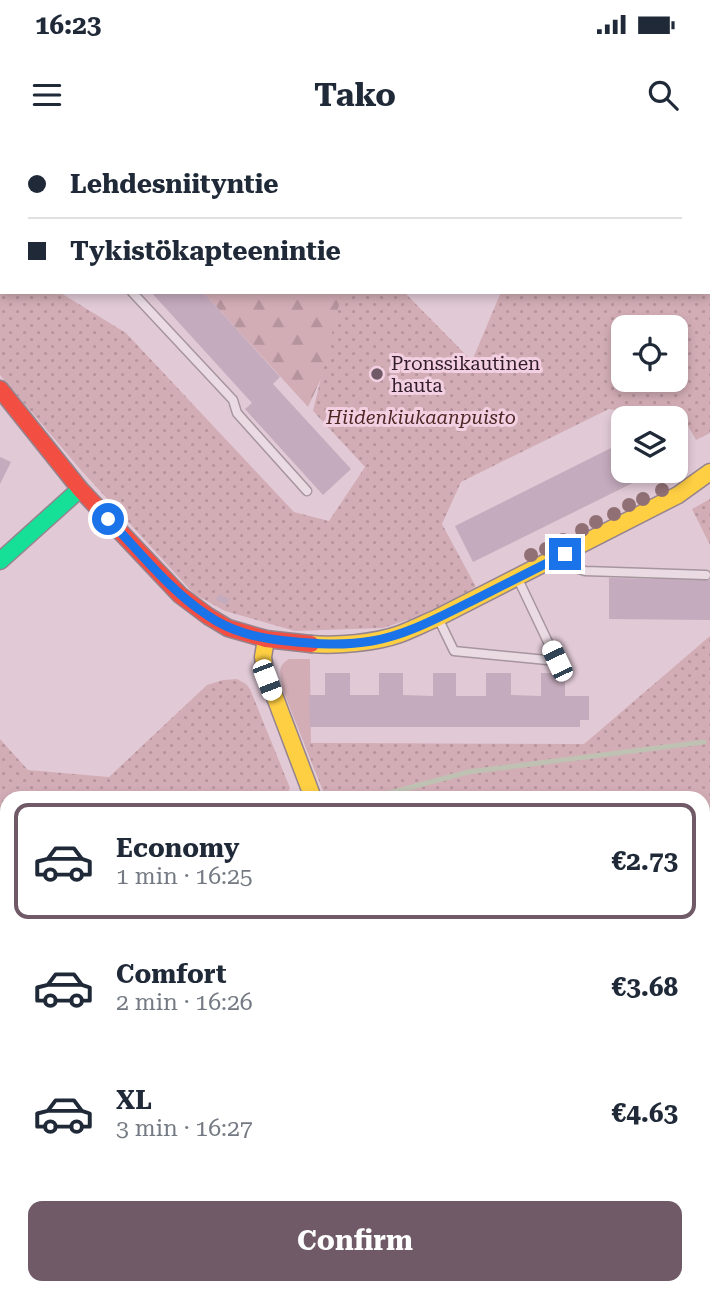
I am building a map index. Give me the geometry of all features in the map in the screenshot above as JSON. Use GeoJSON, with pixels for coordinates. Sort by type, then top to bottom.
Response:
{"type":"FeatureCollection","features":[{"type":"Feature","properties":{"kind":"street"},"geometry":{"type":"LineString","coordinates":[[0,389],[80,489],[180,595],[228,628],[266,639],[325,645],[370,641],[398,635],[438,618],[678,495],[710,472]]}},
{"type":"Feature","properties":{"kind":"street"},"geometry":{"type":"LineString","coordinates":[[0,561],[80,489]]}},
{"type":"Feature","properties":{"kind":"street"},"geometry":{"type":"LineString","coordinates":[[266,639],[263,657],[265,671],[310,791]]}},
{"type":"Feature","properties":{"kind":"lane"},"geometry":{"type":"LineString","coordinates":[[134,294],[233,400],[237,413],[307,491]]}},
{"type":"Feature","properties":{"kind":"lane"},"geometry":{"type":"LineString","coordinates":[[565,554],[572,567],[585,571],[706,575]]}},
{"type":"Feature","properties":{"kind":"lane"},"geometry":{"type":"LineString","coordinates":[[438,618],[454,651],[557,661],[517,578]]}},
{"type":"Feature","properties":{"kind":"green space","name":"Hiidenkiukaanpuisto"},"geometry":{"type":"Polygon","coordinates":[[[0,294],[62,294],[126,333],[294,512],[329,521],[365,467],[313,411],[342,294],[406,294],[472,361],[500,294],[710,294],[710,433],[696,440],[688,426],[688,406],[611,406],[611,409],[461,482],[442,524],[476,587],[434,611],[383,628],[295,631],[225,611],[194,594],[80,469],[0,375],[0,294]]]}},
{"type":"Feature","properties":{"kind":"green space"},"geometry":{"type":"Polygon","coordinates":[[[205,294],[345,294],[344,329],[308,407],[205,294]]]}},
{"type":"Feature","properties":{"kind":"green space"},"geometry":{"type":"Polygon","coordinates":[[[710,499],[710,545],[692,509],[710,499]]]}},
{"type":"Feature","properties":{"kind":"green space"},"geometry":{"type":"Polygon","coordinates":[[[710,636],[710,791],[323,791],[304,743],[584,744],[710,636]]]}},
{"type":"Feature","properties":{"kind":"green space"},"geometry":{"type":"Polygon","coordinates":[[[289,659],[310,659],[311,743],[574,745],[359,791],[323,791],[282,688],[280,672],[289,659]]]}},
{"type":"Feature","properties":{"kind":"green space"},"geometry":{"type":"Polygon","coordinates":[[[237,679],[250,689],[290,788],[288,791],[0,791],[0,739],[28,770],[109,777],[207,685],[237,679]]]}},
{"type":"Feature","properties":{"kind":"building"},"geometry":{"type":"Polygon","coordinates":[[[153,294],[205,294],[280,377],[273,384],[351,469],[323,495],[245,409],[252,403],[153,294]]]}},
{"type":"Feature","properties":{"kind":"building"},"geometry":{"type":"Polygon","coordinates":[[[611,448],[611,483],[633,483],[473,562],[455,526],[611,448]]]}},
{"type":"Feature","properties":{"kind":"building"},"geometry":{"type":"Polygon","coordinates":[[[0,457],[11,462],[0,484],[0,457]]]}},
{"type":"Feature","properties":{"kind":"building"},"geometry":{"type":"Polygon","coordinates":[[[609,578],[710,580],[710,620],[609,619],[609,578]]]}},
{"type":"Feature","properties":{"kind":"building"},"geometry":{"type":"Polygon","coordinates":[[[219,594],[230,599],[227,605],[216,600],[219,594]]]}},
{"type":"Feature","properties":{"kind":"building"},"geometry":{"type":"Polygon","coordinates":[[[325,673],[350,673],[350,695],[379,695],[379,673],[403,673],[403,695],[433,696],[433,673],[456,673],[456,696],[486,696],[486,673],[511,673],[511,695],[541,696],[541,673],[565,673],[565,696],[589,696],[589,720],[580,720],[580,727],[310,727],[309,695],[325,695],[325,673]]]}},
{"type":"Feature","properties":{"kind":"waterway"},"geometry":{"type":"LineString","coordinates":[[397,791],[468,772],[704,742]]}},
{"type":"Feature","properties":{"kind":"traffic: fast"},"geometry":{"type":"LineString","coordinates":[[0,561],[80,489]]}},
{"type":"Feature","properties":{"kind":"traffic: slow"},"geometry":{"type":"LineString","coordinates":[[311,644],[368,642],[410,630],[678,495],[710,472]]}},
{"type":"Feature","properties":{"kind":"traffic: slow"},"geometry":{"type":"LineString","coordinates":[[266,639],[263,657],[265,671],[310,791]]}},
{"type":"Feature","properties":{"kind":"traffic: jam"},"geometry":{"type":"LineString","coordinates":[[0,389],[80,489],[180,595],[228,628],[266,639],[311,644]]}},
{"type":"Feature","properties":{"kind":"place","name":"Pronssikautinen hauta"},"geometry":{"type":"Point","coordinates":[377,374]}},
{"type":"Feature","properties":{"kind":"route"},"geometry":{"type":"LineString","coordinates":[[108,519],[180,595],[228,628],[266,639],[325,645],[370,641],[398,635],[438,618],[565,554]]}}]}
